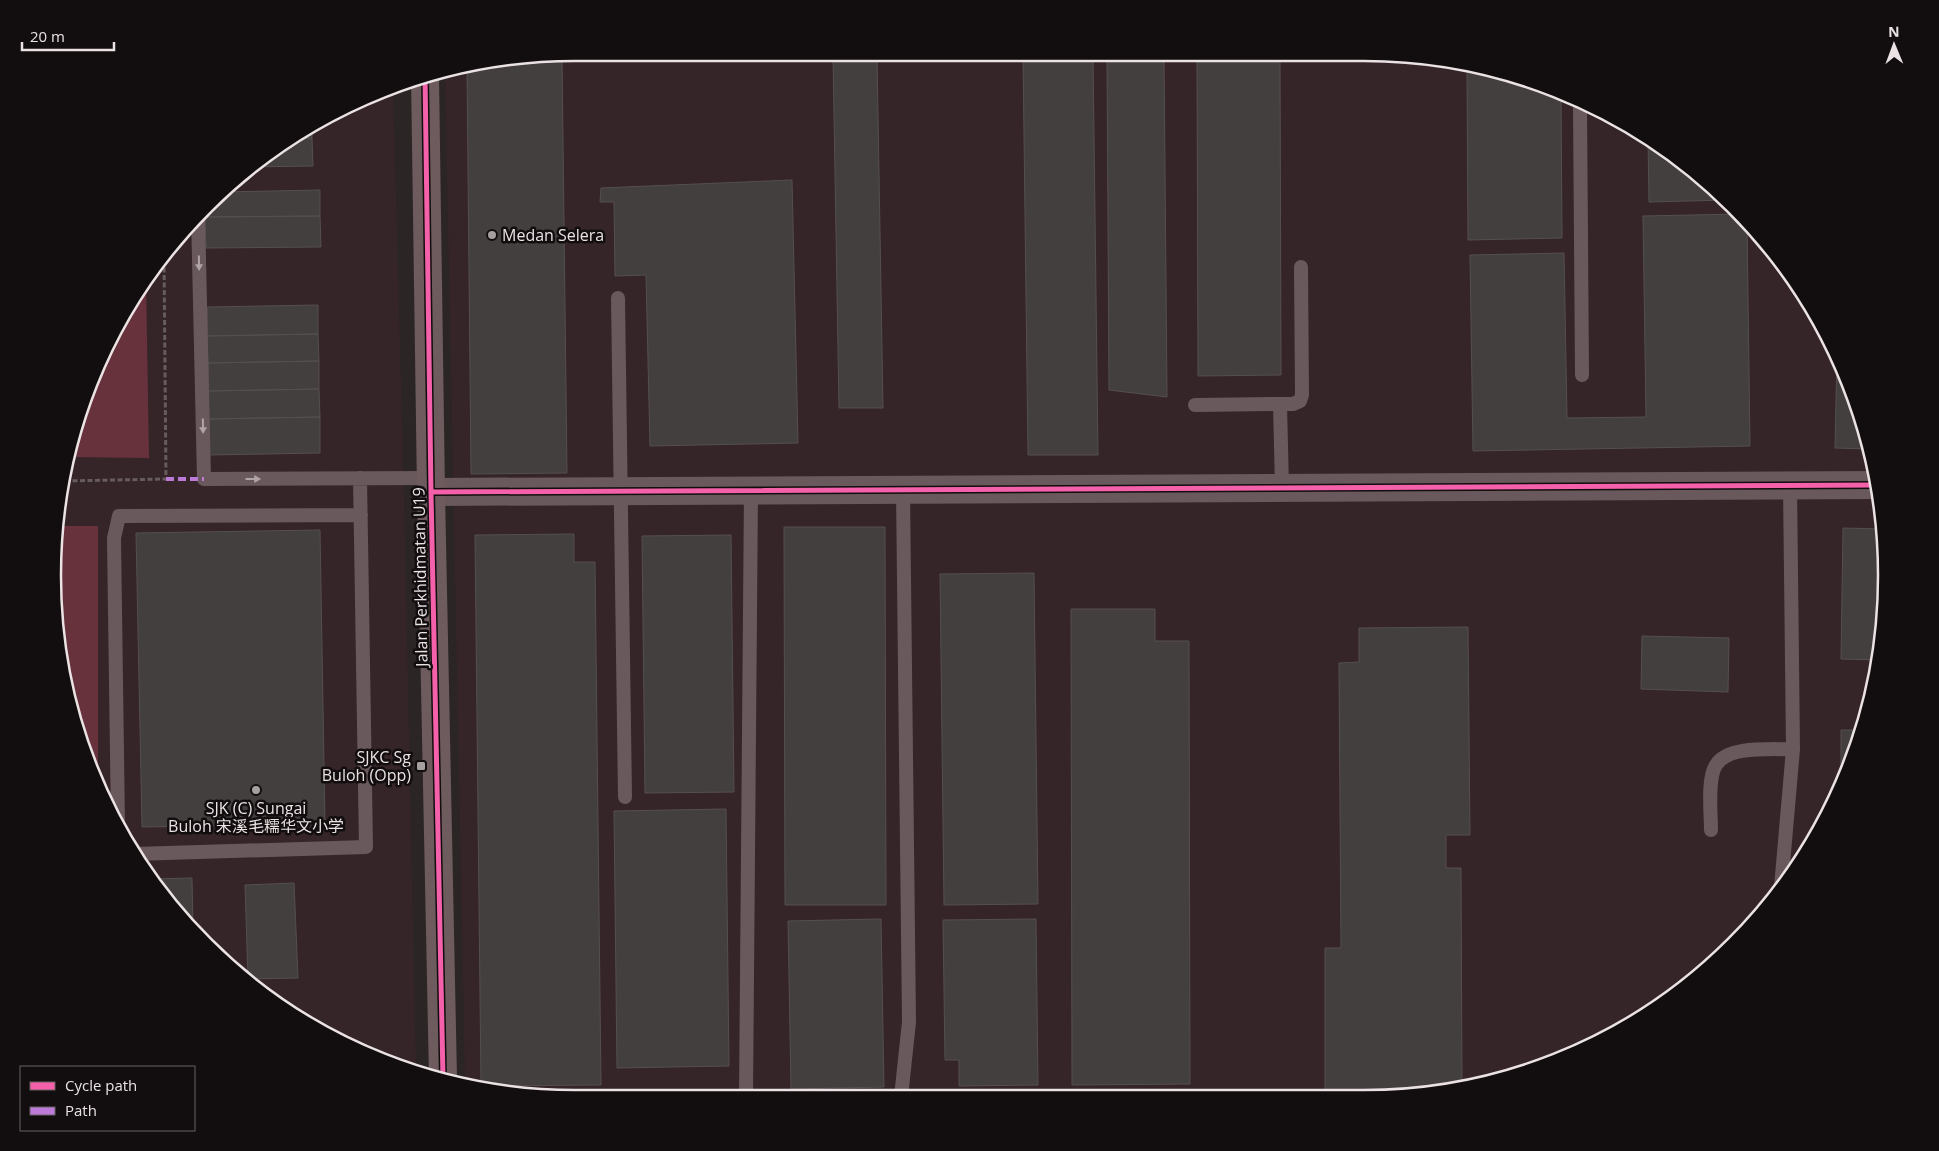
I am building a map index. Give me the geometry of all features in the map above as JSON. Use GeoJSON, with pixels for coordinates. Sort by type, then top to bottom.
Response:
{"type":"FeatureCollection","features":[{"type":"Feature","properties":{"kind":"street","name":"Jalan Perkhidmatan U19"},"geometry":{"type":"LineString","coordinates":[[425,84],[443,1072]]}},
{"type":"Feature","properties":{"kind":"street"},"geometry":{"type":"LineString","coordinates":[[431,485],[622,490],[1870,485]]}},
{"type":"Feature","properties":{"kind":"lane"},"geometry":{"type":"LineString","coordinates":[[1580,109],[1582,376]]}},
{"type":"Feature","properties":{"kind":"lane"},"geometry":{"type":"LineString","coordinates":[[198,226],[204,480],[360,478],[431,485]]}},
{"type":"Feature","properties":{"kind":"lane"},"geometry":{"type":"LineString","coordinates":[[1195,405],[1293,404],[1300,401],[1302,395],[1301,267]]}},
{"type":"Feature","properties":{"kind":"lane"},"geometry":{"type":"LineString","coordinates":[[618,298],[625,797]]}},
{"type":"Feature","properties":{"kind":"lane"},"geometry":{"type":"LineString","coordinates":[[1280,404],[1282,488]]}},
{"type":"Feature","properties":{"kind":"lane"},"geometry":{"type":"LineString","coordinates":[[143,854],[366,847],[360,478]]}},
{"type":"Feature","properties":{"kind":"lane"},"geometry":{"type":"LineString","coordinates":[[1782,873],[1793,749],[1790,485]]}},
{"type":"Feature","properties":{"kind":"lane"},"geometry":{"type":"LineString","coordinates":[[746,1090],[751,490]]}},
{"type":"Feature","properties":{"kind":"lane"},"geometry":{"type":"LineString","coordinates":[[902,490],[909,1022],[902,1090]]}},
{"type":"Feature","properties":{"kind":"lane"},"geometry":{"type":"LineString","coordinates":[[118,810],[114,538],[119,516],[361,515]]}},
{"type":"Feature","properties":{"kind":"lane"},"geometry":{"type":"LineString","coordinates":[[1711,830],[1712,778],[1716,765],[1725,755],[1738,751],[1793,749]]}},
{"type":"Feature","properties":{"kind":"path"},"geometry":{"type":"LineString","coordinates":[[70,482],[166,479],[164,267]]}},
{"type":"Feature","properties":{"kind":"shaded area"},"geometry":{"type":"Polygon","coordinates":[[[576,61],[1364,61],[1397,62],[1464,71],[1529,89],[1591,114],[1621,130],[1677,168],[1703,189],[1750,236],[1771,262],[1809,318],[1839,379],[1850,410],[1868,475],[1873,508],[1877,542],[1877,609],[1868,676],[1860,709],[1839,772],[1825,803],[1809,833],[1771,889],[1750,915],[1703,962],[1677,983],[1621,1021],[1560,1051],[1497,1072],[1464,1080],[1397,1089],[576,1090],[542,1089],[465,1078],[445,78],[508,66],[576,61]]]}},
{"type":"Feature","properties":{"kind":"shaded area","name":"SJK (C) Sungai Buloh 宋溪毛糯华文小学"},"geometry":{"type":"Polygon","coordinates":[[[393,95],[416,1064],[379,1051],[348,1037],[290,1003],[236,962],[189,915],[168,889],[130,833],[100,772],[89,741],[71,676],[62,609],[61,576],[66,508],[79,442],[100,379],[114,348],[148,290],[189,236],[236,189],[262,168],[318,130],[348,114],[393,95]]]}},
{"type":"Feature","properties":{"kind":"shaded area"},"geometry":{"type":"Polygon","coordinates":[[[146,293],[149,458],[75,457],[100,379],[130,318],[146,293]]]}},
{"type":"Feature","properties":{"kind":"shaded area"},"geometry":{"type":"Polygon","coordinates":[[[64,526],[98,526],[98,766],[79,709],[71,676],[62,609],[61,576],[64,526]]]}},
{"type":"Feature","properties":{"kind":"building"},"geometry":{"type":"Polygon","coordinates":[[[562,61],[567,473],[471,474],[467,73],[508,66],[562,61]]]}},
{"type":"Feature","properties":{"kind":"building"},"geometry":{"type":"Polygon","coordinates":[[[833,61],[877,61],[883,408],[839,408],[833,61]]]}},
{"type":"Feature","properties":{"kind":"building"},"geometry":{"type":"Polygon","coordinates":[[[1023,61],[1093,61],[1098,455],[1028,455],[1023,61]]]}},
{"type":"Feature","properties":{"kind":"building"},"geometry":{"type":"Polygon","coordinates":[[[1107,61],[1164,61],[1167,397],[1109,390],[1107,61]]]}},
{"type":"Feature","properties":{"kind":"building"},"geometry":{"type":"Polygon","coordinates":[[[1197,61],[1280,61],[1281,375],[1198,376],[1197,61]]]}},
{"type":"Feature","properties":{"kind":"building"},"geometry":{"type":"Polygon","coordinates":[[[1467,72],[1497,79],[1561,100],[1562,238],[1468,240],[1467,72]]]}},
{"type":"Feature","properties":{"kind":"building"},"geometry":{"type":"Polygon","coordinates":[[[305,138],[312,138],[313,166],[264,167],[290,148],[305,138]]]}},
{"type":"Feature","properties":{"kind":"building"},"geometry":{"type":"Polygon","coordinates":[[[1648,147],[1677,168],[1715,200],[1649,202],[1648,147]]]}},
{"type":"Feature","properties":{"kind":"building"},"geometry":{"type":"Polygon","coordinates":[[[792,180],[798,443],[650,446],[646,275],[615,276],[614,202],[600,202],[601,188],[792,180]]]}},
{"type":"Feature","properties":{"kind":"building"},"geometry":{"type":"Polygon","coordinates":[[[320,190],[320,216],[207,217],[233,192],[320,190]]]}},
{"type":"Feature","properties":{"kind":"building"},"geometry":{"type":"Polygon","coordinates":[[[1729,214],[1747,233],[1750,446],[1473,451],[1470,255],[1564,253],[1567,418],[1646,417],[1643,216],[1729,214]]]}},
{"type":"Feature","properties":{"kind":"building"},"geometry":{"type":"Polygon","coordinates":[[[320,216],[321,247],[206,248],[205,219],[207,217],[320,216]]]}},
{"type":"Feature","properties":{"kind":"building"},"geometry":{"type":"Polygon","coordinates":[[[318,305],[318,334],[207,336],[207,307],[318,305]]]}},
{"type":"Feature","properties":{"kind":"building"},"geometry":{"type":"Polygon","coordinates":[[[318,334],[319,361],[208,363],[207,336],[318,334]]]}},
{"type":"Feature","properties":{"kind":"building"},"geometry":{"type":"Polygon","coordinates":[[[319,361],[319,389],[208,391],[208,363],[319,361]]]}},
{"type":"Feature","properties":{"kind":"building"},"geometry":{"type":"Polygon","coordinates":[[[1837,374],[1862,449],[1835,448],[1837,374]]]}},
{"type":"Feature","properties":{"kind":"building"},"geometry":{"type":"Polygon","coordinates":[[[319,389],[320,417],[209,419],[208,391],[319,389]]]}},
{"type":"Feature","properties":{"kind":"building"},"geometry":{"type":"Polygon","coordinates":[[[320,417],[320,453],[209,455],[209,419],[320,417]]]}},
{"type":"Feature","properties":{"kind":"building"},"geometry":{"type":"Polygon","coordinates":[[[784,527],[885,527],[886,905],[785,905],[784,527]]]}},
{"type":"Feature","properties":{"kind":"building"},"geometry":{"type":"Polygon","coordinates":[[[1843,528],[1875,529],[1878,576],[1877,609],[1870,660],[1841,659],[1843,528]]]}},
{"type":"Feature","properties":{"kind":"building"},"geometry":{"type":"Polygon","coordinates":[[[320,530],[325,824],[142,827],[136,533],[320,530]]]}},
{"type":"Feature","properties":{"kind":"building"},"geometry":{"type":"Polygon","coordinates":[[[574,534],[574,562],[595,562],[601,1085],[514,1086],[481,1081],[475,535],[574,534]]]}},
{"type":"Feature","properties":{"kind":"building"},"geometry":{"type":"Polygon","coordinates":[[[731,535],[734,792],[645,793],[642,536],[731,535]]]}},
{"type":"Feature","properties":{"kind":"building"},"geometry":{"type":"Polygon","coordinates":[[[1034,573],[1038,904],[944,905],[940,574],[1034,573]]]}},
{"type":"Feature","properties":{"kind":"building"},"geometry":{"type":"Polygon","coordinates":[[[1071,609],[1155,609],[1155,641],[1189,641],[1190,1084],[1072,1085],[1071,609]]]}},
{"type":"Feature","properties":{"kind":"building"},"geometry":{"type":"Polygon","coordinates":[[[1468,627],[1470,835],[1446,835],[1446,868],[1461,868],[1462,1080],[1397,1089],[1325,1090],[1325,948],[1341,948],[1339,663],[1359,662],[1359,628],[1468,627]]]}},
{"type":"Feature","properties":{"kind":"building"},"geometry":{"type":"Polygon","coordinates":[[[1642,636],[1729,638],[1728,692],[1641,689],[1642,636]]]}},
{"type":"Feature","properties":{"kind":"building"},"geometry":{"type":"Polygon","coordinates":[[[1841,730],[1853,730],[1850,741],[1841,766],[1841,730]]]}},
{"type":"Feature","properties":{"kind":"building"},"geometry":{"type":"Polygon","coordinates":[[[726,809],[729,1066],[617,1068],[614,811],[726,809]]]}},
{"type":"Feature","properties":{"kind":"building"},"geometry":{"type":"Polygon","coordinates":[[[192,878],[193,919],[168,889],[161,879],[192,878]]]}},
{"type":"Feature","properties":{"kind":"building"},"geometry":{"type":"Polygon","coordinates":[[[294,883],[298,978],[257,979],[248,971],[245,885],[294,883]]]}},
{"type":"Feature","properties":{"kind":"building"},"geometry":{"type":"Polygon","coordinates":[[[881,919],[884,1087],[791,1089],[788,921],[881,919]]]}},
{"type":"Feature","properties":{"kind":"building"},"geometry":{"type":"Polygon","coordinates":[[[1036,919],[1038,1085],[959,1086],[959,1060],[945,1060],[943,920],[1036,919]]]}},
{"type":"Feature","properties":{"kind":"marked path"},"geometry":{"type":"LineString","coordinates":[[166,479],[204,479]]}},
{"type":"Feature","properties":{"kind":"cycle path"},"geometry":{"type":"LineString","coordinates":[[425,84],[443,1072]]}},
{"type":"Feature","properties":{"kind":"cycle path"},"geometry":{"type":"LineString","coordinates":[[431,492],[1870,485]]}},
{"type":"Feature","properties":{"kind":"place","name":"Medan Selera"},"geometry":{"type":"Point","coordinates":[492,235]}},
{"type":"Feature","properties":{"kind":"place","name":"SJKC Sg Buloh (Opp)"},"geometry":{"type":"Point","coordinates":[421,766]}},
{"type":"Feature","properties":{"kind":"place","name":"SJK (C) Sungai Buloh 宋溪毛糯华文小学"},"geometry":{"type":"Point","coordinates":[256,790]}}]}
